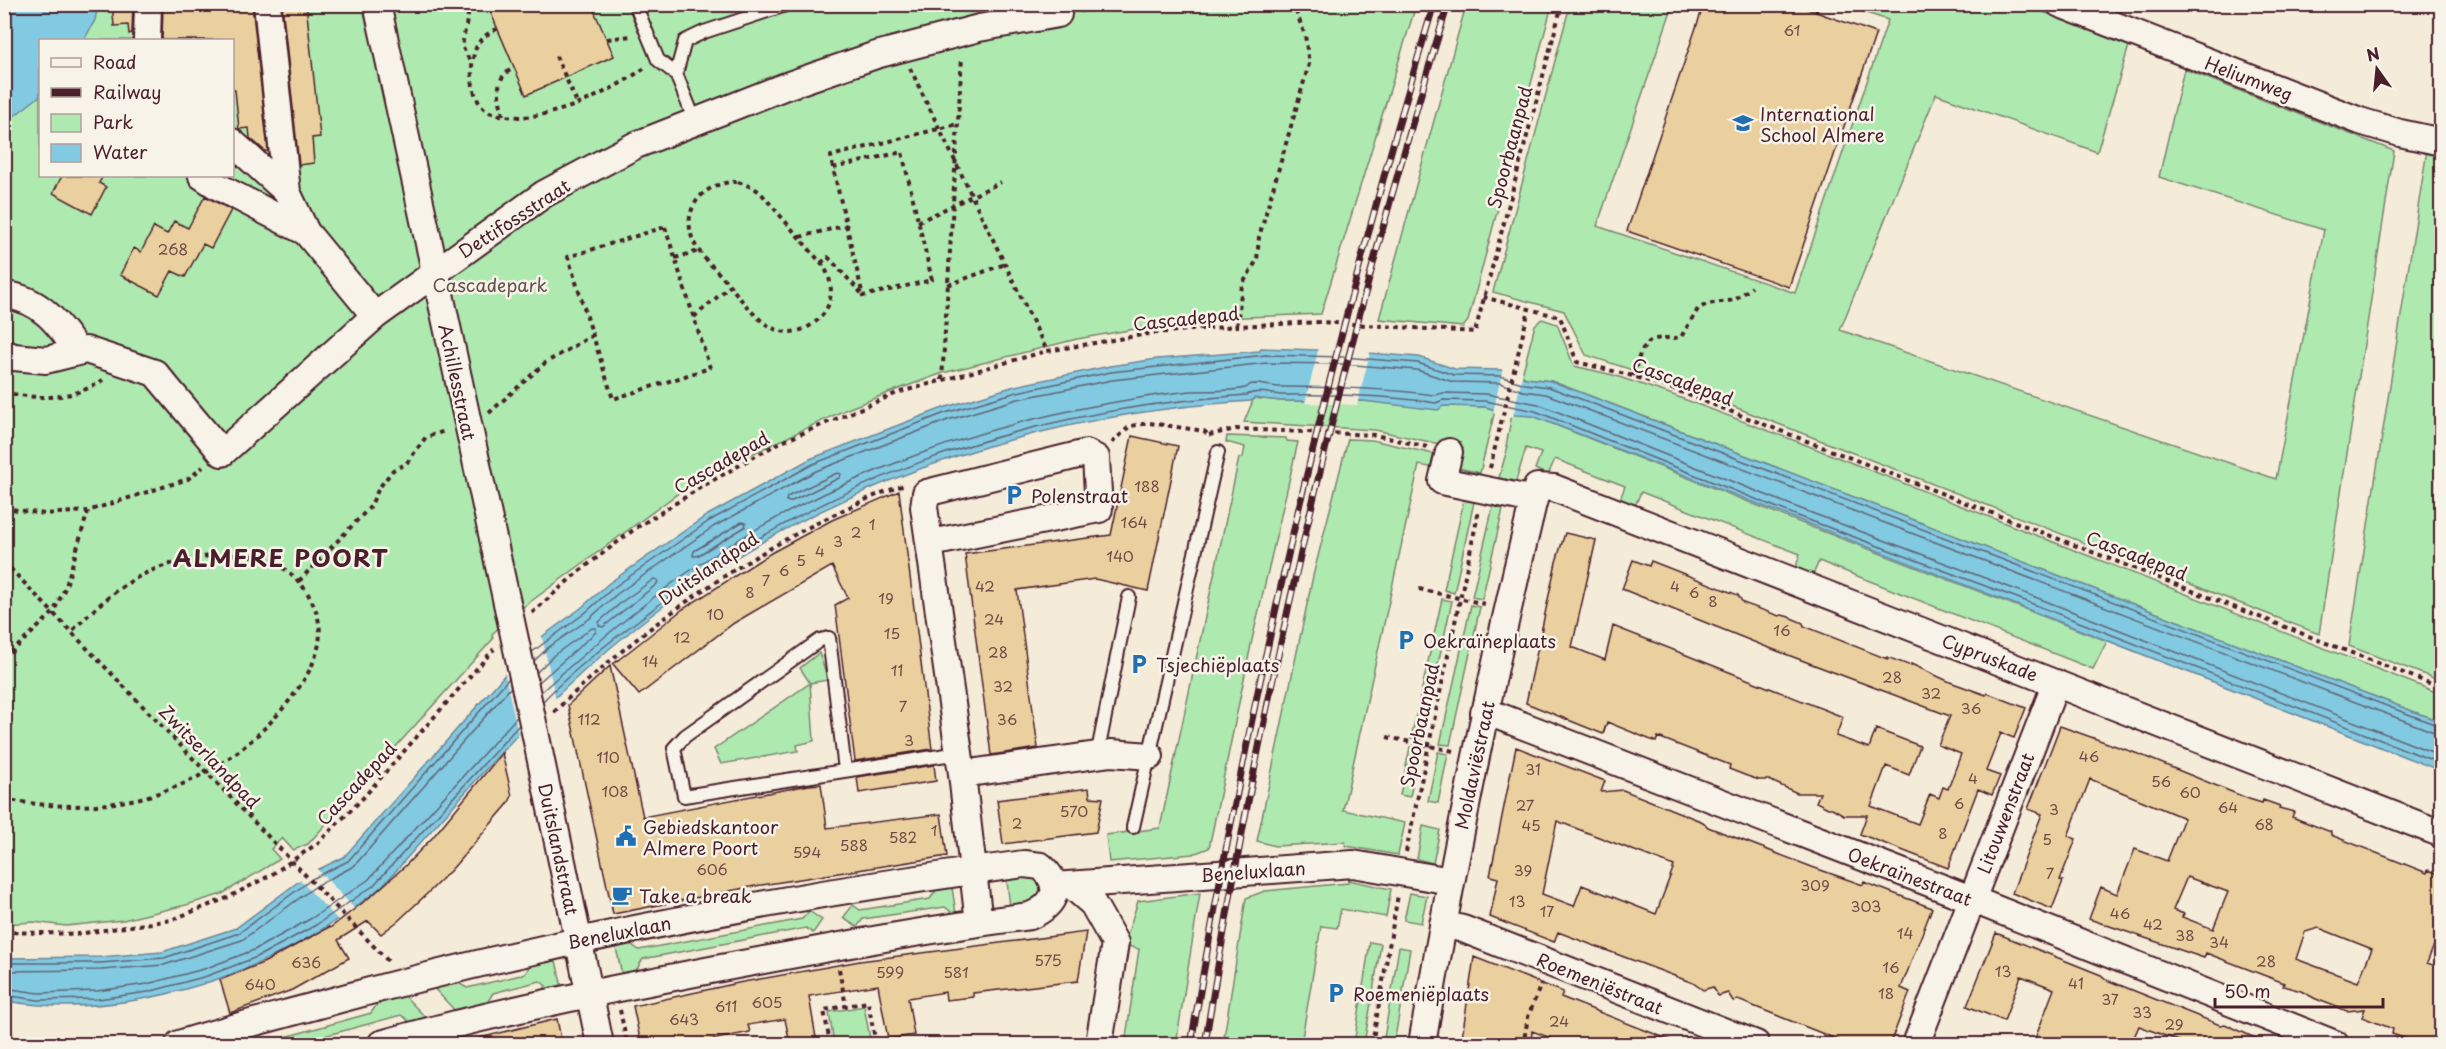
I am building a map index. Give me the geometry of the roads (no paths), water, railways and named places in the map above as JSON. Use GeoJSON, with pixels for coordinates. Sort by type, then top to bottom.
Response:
{"type":"FeatureCollection","features":[{"type":"Feature","properties":{"kind":"street"},"geometry":{"type":"LineString","coordinates":[[147,39],[148,4]]}},
{"type":"Feature","properties":{"kind":"street"},"geometry":{"type":"LineString","coordinates":[[267,4],[287,192],[306,232],[375,316]]}},
{"type":"Feature","properties":{"kind":"street","name":"Achillesstraat"},"geometry":{"type":"LineString","coordinates":[[377,4],[514,641]]}},
{"type":"Feature","properties":{"kind":"street","name":"Heliumweg"},"geometry":{"type":"LineString","coordinates":[[2060,4],[2360,121],[2442,142]]}},
{"type":"Feature","properties":{"kind":"street","name":"Dettifossstraat"},"geometry":{"type":"LineString","coordinates":[[78,352],[86,350],[108,356],[155,373],[222,453],[375,316],[544,194],[636,145],[786,86],[900,48],[1041,12]]}},
{"type":"Feature","properties":{"kind":"street"},"geometry":{"type":"LineString","coordinates":[[234,144],[287,192]]}},
{"type":"Feature","properties":{"kind":"street"},"geometry":{"type":"LineString","coordinates":[[204,177],[306,232]]}},
{"type":"Feature","properties":{"kind":"street"},"geometry":{"type":"LineString","coordinates":[[4,295],[15,296],[37,304],[62,330],[78,352],[46,360],[14,357],[4,353]]}},
{"type":"Feature","properties":{"kind":"street"},"geometry":{"type":"LineString","coordinates":[[1449,452],[1442,481],[1484,490],[1536,494]]}},
{"type":"Feature","properties":{"kind":"street"},"geometry":{"type":"LineString","coordinates":[[931,543],[1099,509],[1096,458],[1086,453],[926,493],[924,507],[961,764],[979,922]]}},
{"type":"Feature","properties":{"kind":"street","name":"Cypruskade"},"geometry":{"type":"LineString","coordinates":[[1536,494],[1554,488],[2442,834]]}},
{"type":"Feature","properties":{"kind":"street","name":"Moldaviëstraat"},"geometry":{"type":"LineString","coordinates":[[1422,1044],[1475,756],[1536,494]]}},
{"type":"Feature","properties":{"kind":"street","name":"Duitslandstraat"},"geometry":{"type":"LineString","coordinates":[[514,641],[600,1044]]}},
{"type":"Feature","properties":{"kind":"street","name":"Litouwenstraat"},"geometry":{"type":"LineString","coordinates":[[1916,1044],[2056,683]]}},
{"type":"Feature","properties":{"kind":"street","name":"Oekraïnestraat"},"geometry":{"type":"LineString","coordinates":[[1484,713],[1492,714],[1971,899],[2335,1044]]}},
{"type":"Feature","properties":{"kind":"street"},"geometry":{"type":"LineString","coordinates":[[961,764],[1097,756],[1111,753],[1150,756]]}},
{"type":"Feature","properties":{"kind":"street","name":"Beneluxlaan"},"geometry":{"type":"LineString","coordinates":[[179,1044],[205,1040],[406,981],[579,939],[836,891],[973,870],[1024,864],[1041,866],[1062,886],[1353,864],[1451,881]]}},
{"type":"Feature","properties":{"kind":"street"},"geometry":{"type":"LineString","coordinates":[[381,1044],[451,1024],[590,993],[835,946],[979,922],[1030,916],[1046,909],[1053,894],[1062,886],[1093,904],[1115,943],[1100,1044]]}},
{"type":"Feature","properties":{"kind":"street","name":"Roemeniëstraat"},"geometry":{"type":"LineString","coordinates":[[1443,924],[1463,929],[1756,1044]]}},
{"type":"Feature","properties":{"kind":"lane"},"geometry":{"type":"LineString","coordinates":[[635,4],[658,60],[676,74],[695,121]]}},
{"type":"Feature","properties":{"kind":"lane"},"geometry":{"type":"LineString","coordinates":[[676,74],[685,41],[704,32],[789,4]]}},
{"type":"Feature","properties":{"kind":"lane"},"geometry":{"type":"LineString","coordinates":[[1133,827],[1218,452]]}},
{"type":"Feature","properties":{"kind":"lane"},"geometry":{"type":"LineString","coordinates":[[1097,756],[1129,597]]}},
{"type":"Feature","properties":{"kind":"lane"},"geometry":{"type":"LineString","coordinates":[[845,770],[829,638],[820,640],[685,736],[674,748],[684,796],[845,770],[961,764]]}},
{"type":"Feature","properties":{"kind":"water"},"geometry":{"type":"Polygon","coordinates":[[[5,4],[98,5],[95,20],[85,39],[39,39],[39,97],[5,123],[5,4]]]}},
{"type":"Feature","properties":{"kind":"water"},"geometry":{"type":"Polygon","coordinates":[[[1261,348],[1419,357],[1455,369],[1501,370],[1526,378],[1551,381],[2441,722],[2441,771],[1533,416],[1515,415],[1485,407],[1443,406],[1438,410],[1363,401],[1281,401],[1254,398],[1251,401],[1176,408],[1102,419],[1029,435],[958,456],[888,481],[820,512],[754,547],[690,587],[609,649],[509,744],[385,883],[335,921],[247,968],[200,985],[152,997],[103,1004],[54,1006],[5,1001],[4,958],[100,957],[162,952],[236,928],[309,874],[344,857],[532,644],[581,608],[609,583],[706,516],[810,459],[943,408],[1015,386],[1110,366],[1157,359],[1260,351],[1261,348]]]}},
{"type":"Feature","properties":{"kind":"railway"},"geometry":{"type":"LineString","coordinates":[[1191,1044],[1239,781],[1296,520],[1361,261],[1434,4]]}},
{"type":"Feature","properties":{"kind":"railway"},"geometry":{"type":"LineString","coordinates":[[1205,1044],[1252,782],[1308,520],[1374,260],[1448,4]]}},
{"type":"Feature","properties":{"kind":"place","name":"International School Almere"},"geometry":{"type":"Point","coordinates":[1743,123]}},
{"type":"Feature","properties":{"kind":"place","name":"Polenstraat"},"geometry":{"type":"Point","coordinates":[1014,495]}},
{"type":"Feature","properties":{"kind":"place","name":"Oekraïneplaats"},"geometry":{"type":"Point","coordinates":[1406,640]}},
{"type":"Feature","properties":{"kind":"place","name":"Tsjechiëplaats"},"geometry":{"type":"Point","coordinates":[1139,664]}},
{"type":"Feature","properties":{"kind":"place","name":"Gebiedskantoor Almere Poort"},"geometry":{"type":"Point","coordinates":[626,836]}},
{"type":"Feature","properties":{"kind":"place","name":"Take a break"},"geometry":{"type":"Point","coordinates":[622,895]}},
{"type":"Feature","properties":{"kind":"place","name":"Roemeniëplaats"},"geometry":{"type":"Point","coordinates":[1336,993]}},
{"type":"Feature","properties":{"kind":"district","name":"ALMERE POORT"},"geometry":{"type":"Point","coordinates":[281,557]}},
{"type":"Feature","properties":{"kind":"park label","name":"Cascadepark"},"geometry":{"type":"Point","coordinates":[490,284]}}]}
